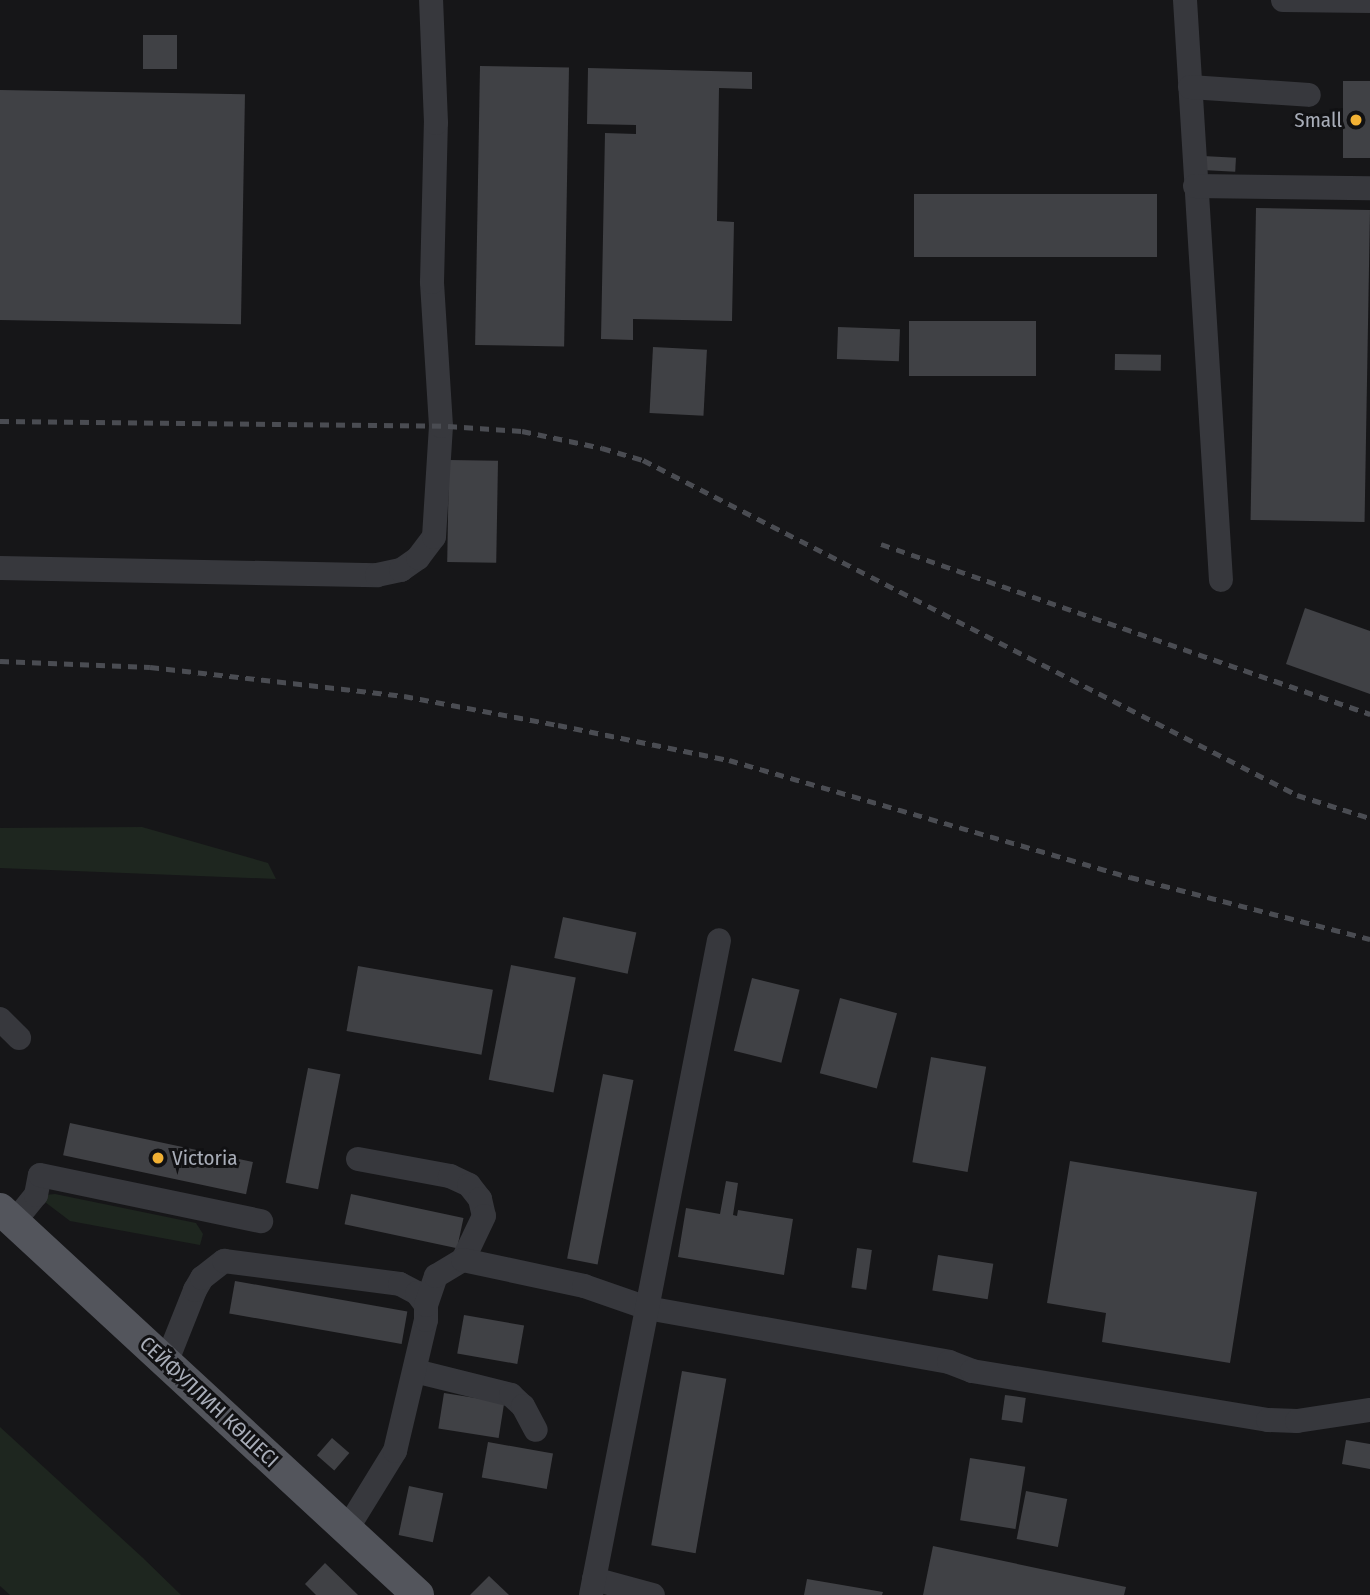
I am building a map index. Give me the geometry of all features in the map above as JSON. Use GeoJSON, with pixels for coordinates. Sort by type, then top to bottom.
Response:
{"type":"FeatureCollection","features":[{"type":"Feature","properties":{"kind":"main road","name":"СЕЙФУЛЛИН КӨШЕСІ"},"geometry":{"type":"LineString","coordinates":[[7,1216],[418,1595]]}},
{"type":"Feature","properties":{"kind":"street"},"geometry":{"type":"LineString","coordinates":[[0,568],[377,575],[401,570],[418,558],[434,537],[441,426],[432,282],[436,123],[430,0]]}},
{"type":"Feature","properties":{"kind":"street"},"geometry":{"type":"LineString","coordinates":[[1185,0],[1221,580]]}},
{"type":"Feature","properties":{"kind":"street"},"geometry":{"type":"LineString","coordinates":[[1283,0],[1370,1]]}},
{"type":"Feature","properties":{"kind":"street"},"geometry":{"type":"LineString","coordinates":[[1191,87],[1309,95]]}},
{"type":"Feature","properties":{"kind":"street"},"geometry":{"type":"LineString","coordinates":[[1195,186],[1370,188]]}},
{"type":"Feature","properties":{"kind":"street"},"geometry":{"type":"LineString","coordinates":[[653,1595],[592,1587],[719,940]]}},
{"type":"Feature","properties":{"kind":"street"},"geometry":{"type":"LineString","coordinates":[[0,1019],[19,1038]]}},
{"type":"Feature","properties":{"kind":"street"},"geometry":{"type":"LineString","coordinates":[[347,1530],[395,1451],[415,1371],[426,1305],[436,1276],[463,1260],[484,1216],[481,1199],[469,1185],[450,1176],[358,1159]]}},
{"type":"Feature","properties":{"kind":"street"},"geometry":{"type":"LineString","coordinates":[[7,1216],[36,1195],[40,1175],[261,1221]]}},
{"type":"Feature","properties":{"kind":"street"},"geometry":{"type":"LineString","coordinates":[[463,1260],[584,1286],[647,1308],[949,1362],[972,1371],[1268,1420],[1297,1421],[1370,1410]]}},
{"type":"Feature","properties":{"kind":"street"},"geometry":{"type":"LineString","coordinates":[[166,1363],[195,1290],[202,1278],[224,1262],[400,1284],[417,1293],[426,1305]]}},
{"type":"Feature","properties":{"kind":"street"},"geometry":{"type":"LineString","coordinates":[[415,1371],[512,1395],[523,1406],[536,1430]]}},
{"type":"Feature","properties":{"kind":"shaded area"},"geometry":{"type":"Polygon","coordinates":[[[142,827],[268,863],[276,879],[0,868],[0,828],[142,827]]]}},
{"type":"Feature","properties":{"kind":"shaded area"},"geometry":{"type":"Polygon","coordinates":[[[55,1194],[196,1223],[203,1234],[200,1245],[70,1221],[45,1202],[46,1195],[55,1194]]]}},
{"type":"Feature","properties":{"kind":"shaded area"},"geometry":{"type":"Polygon","coordinates":[[[0,1427],[181,1595],[10,1595],[0,1586],[0,1427]]]}},
{"type":"Feature","properties":{"kind":"building"},"geometry":{"type":"Polygon","coordinates":[[[143,35],[177,35],[177,69],[143,69],[143,35]]]}},
{"type":"Feature","properties":{"kind":"building"},"geometry":{"type":"Polygon","coordinates":[[[480,66],[569,68],[564,347],[475,345],[480,66]]]}},
{"type":"Feature","properties":{"kind":"building"},"geometry":{"type":"Polygon","coordinates":[[[588,68],[752,72],[752,89],[719,88],[717,221],[734,222],[732,321],[633,319],[633,340],[601,339],[605,133],[636,134],[636,125],[587,124],[588,68]]]}},
{"type":"Feature","properties":{"kind":"building","name":"Small"},"geometry":{"type":"Polygon","coordinates":[[[1343,81],[1370,81],[1370,158],[1343,158],[1343,81]]]}},
{"type":"Feature","properties":{"kind":"building"},"geometry":{"type":"Polygon","coordinates":[[[0,90],[245,94],[241,324],[0,320],[0,90]]]}},
{"type":"Feature","properties":{"kind":"building"},"geometry":{"type":"Polygon","coordinates":[[[1203,156],[1236,158],[1235,172],[1202,170],[1203,156]]]}},
{"type":"Feature","properties":{"kind":"building"},"geometry":{"type":"Polygon","coordinates":[[[914,194],[1157,194],[1157,257],[914,257],[914,194]]]}},
{"type":"Feature","properties":{"kind":"building"},"geometry":{"type":"Polygon","coordinates":[[[1256,208],[1370,210],[1365,522],[1251,520],[1256,208]]]}},
{"type":"Feature","properties":{"kind":"building"},"geometry":{"type":"Polygon","coordinates":[[[909,321],[1036,321],[1036,376],[909,376],[909,321]]]}},
{"type":"Feature","properties":{"kind":"building"},"geometry":{"type":"Polygon","coordinates":[[[838,327],[900,329],[899,361],[837,359],[838,327]]]}},
{"type":"Feature","properties":{"kind":"building"},"geometry":{"type":"Polygon","coordinates":[[[653,347],[707,350],[703,416],[650,413],[653,347]]]}},
{"type":"Feature","properties":{"kind":"building"},"geometry":{"type":"Polygon","coordinates":[[[1115,354],[1161,355],[1161,371],[1115,370],[1115,354]]]}},
{"type":"Feature","properties":{"kind":"building"},"geometry":{"type":"Polygon","coordinates":[[[449,460],[498,461],[496,563],[447,562],[449,460]]]}},
{"type":"Feature","properties":{"kind":"building"},"geometry":{"type":"Polygon","coordinates":[[[1305,608],[1370,631],[1370,694],[1286,664],[1305,608]]]}},
{"type":"Feature","properties":{"kind":"building"},"geometry":{"type":"Polygon","coordinates":[[[563,917],[636,933],[628,974],[554,958],[563,917]]]}},
{"type":"Feature","properties":{"kind":"building"},"geometry":{"type":"Polygon","coordinates":[[[511,965],[576,978],[553,1092],[489,1080],[511,965]]]}},
{"type":"Feature","properties":{"kind":"building"},"geometry":{"type":"Polygon","coordinates":[[[358,966],[493,990],[481,1055],[347,1031],[358,966]]]}},
{"type":"Feature","properties":{"kind":"building"},"geometry":{"type":"Polygon","coordinates":[[[752,978],[800,990],[781,1063],[734,1051],[752,978]]]}},
{"type":"Feature","properties":{"kind":"building"},"geometry":{"type":"Polygon","coordinates":[[[840,998],[897,1013],[877,1089],[820,1073],[840,998]]]}},
{"type":"Feature","properties":{"kind":"building"},"geometry":{"type":"Polygon","coordinates":[[[931,1057],[986,1067],[968,1172],[912,1162],[931,1057]]]}},
{"type":"Feature","properties":{"kind":"building"},"geometry":{"type":"Polygon","coordinates":[[[308,1068],[340,1074],[318,1189],[286,1183],[308,1068]]]}},
{"type":"Feature","properties":{"kind":"building"},"geometry":{"type":"Polygon","coordinates":[[[603,1074],[633,1080],[598,1264],[567,1259],[603,1074]]]}},
{"type":"Feature","properties":{"kind":"building","name":"Victoria"},"geometry":{"type":"Polygon","coordinates":[[[70,1123],[253,1162],[246,1194],[63,1155],[70,1123]]]}},
{"type":"Feature","properties":{"kind":"building"},"geometry":{"type":"Polygon","coordinates":[[[1070,1161],[1257,1192],[1230,1363],[1102,1342],[1106,1313],[1047,1303],[1070,1161]]]}},
{"type":"Feature","properties":{"kind":"building"},"geometry":{"type":"Polygon","coordinates":[[[726,1181],[738,1183],[733,1215],[737,1216],[738,1210],[793,1219],[784,1275],[678,1257],[686,1208],[720,1214],[726,1181]]]}},
{"type":"Feature","properties":{"kind":"building"},"geometry":{"type":"Polygon","coordinates":[[[351,1194],[463,1218],[457,1248],[345,1224],[351,1194]]]}},
{"type":"Feature","properties":{"kind":"building"},"geometry":{"type":"Polygon","coordinates":[[[857,1248],[872,1250],[866,1290],[851,1288],[857,1248]]]}},
{"type":"Feature","properties":{"kind":"building"},"geometry":{"type":"Polygon","coordinates":[[[938,1255],[993,1264],[988,1299],[932,1291],[938,1255]]]}},
{"type":"Feature","properties":{"kind":"building"},"geometry":{"type":"Polygon","coordinates":[[[235,1281],[407,1311],[402,1344],[229,1313],[235,1281]]]}},
{"type":"Feature","properties":{"kind":"building"},"geometry":{"type":"Polygon","coordinates":[[[464,1315],[524,1326],[517,1364],[457,1353],[464,1315]]]}},
{"type":"Feature","properties":{"kind":"building"},"geometry":{"type":"Polygon","coordinates":[[[682,1371],[726,1379],[696,1553],[651,1545],[682,1371]]]}},
{"type":"Feature","properties":{"kind":"building"},"geometry":{"type":"Polygon","coordinates":[[[444,1393],[504,1403],[499,1438],[438,1429],[444,1393]]]}},
{"type":"Feature","properties":{"kind":"building"},"geometry":{"type":"Polygon","coordinates":[[[1005,1395],[1026,1398],[1022,1423],[1002,1420],[1005,1395]]]}},
{"type":"Feature","properties":{"kind":"building"},"geometry":{"type":"Polygon","coordinates":[[[332,1438],[349,1453],[334,1470],[317,1455],[332,1438]]]}},
{"type":"Feature","properties":{"kind":"building"},"geometry":{"type":"Polygon","coordinates":[[[1346,1440],[1370,1444],[1370,1469],[1342,1464],[1346,1440]]]}},
{"type":"Feature","properties":{"kind":"building"},"geometry":{"type":"Polygon","coordinates":[[[488,1442],[553,1453],[547,1489],[482,1477],[488,1442]]]}},
{"type":"Feature","properties":{"kind":"building"},"geometry":{"type":"Polygon","coordinates":[[[970,1458],[1025,1467],[1015,1529],[960,1520],[970,1458]]]}},
{"type":"Feature","properties":{"kind":"building"},"geometry":{"type":"Polygon","coordinates":[[[409,1486],[443,1493],[433,1542],[399,1535],[409,1486]]]}},
{"type":"Feature","properties":{"kind":"building"},"geometry":{"type":"Polygon","coordinates":[[[1026,1491],[1067,1499],[1058,1547],[1017,1539],[1026,1491]]]}},
{"type":"Feature","properties":{"kind":"building"},"geometry":{"type":"Polygon","coordinates":[[[933,1546],[1126,1587],[1124,1595],[923,1595],[933,1546]]]}},
{"type":"Feature","properties":{"kind":"building"},"geometry":{"type":"Polygon","coordinates":[[[325,1563],[358,1595],[316,1595],[305,1584],[325,1563]]]}},
{"type":"Feature","properties":{"kind":"building"},"geometry":{"type":"Polygon","coordinates":[[[489,1576],[509,1595],[470,1595],[489,1576]]]}},
{"type":"Feature","properties":{"kind":"building"},"geometry":{"type":"Polygon","coordinates":[[[807,1579],[883,1592],[882,1595],[804,1595],[807,1579]]]}},
{"type":"Feature","properties":{"kind":"railway"},"geometry":{"type":"LineString","coordinates":[[0,421],[448,426],[522,431],[602,448],[643,460],[1297,795],[1370,818]]}},
{"type":"Feature","properties":{"kind":"railway"},"geometry":{"type":"LineString","coordinates":[[881,544],[1370,714]]}},
{"type":"Feature","properties":{"kind":"railway"},"geometry":{"type":"LineString","coordinates":[[0,661],[150,667],[404,696],[558,725],[729,760],[1130,877],[1370,939]]}},
{"type":"Feature","properties":{"kind":"place","name":"Small"},"geometry":{"type":"Point","coordinates":[1356,120]}},
{"type":"Feature","properties":{"kind":"place","name":"Victoria"},"geometry":{"type":"Point","coordinates":[158,1158]}}]}
